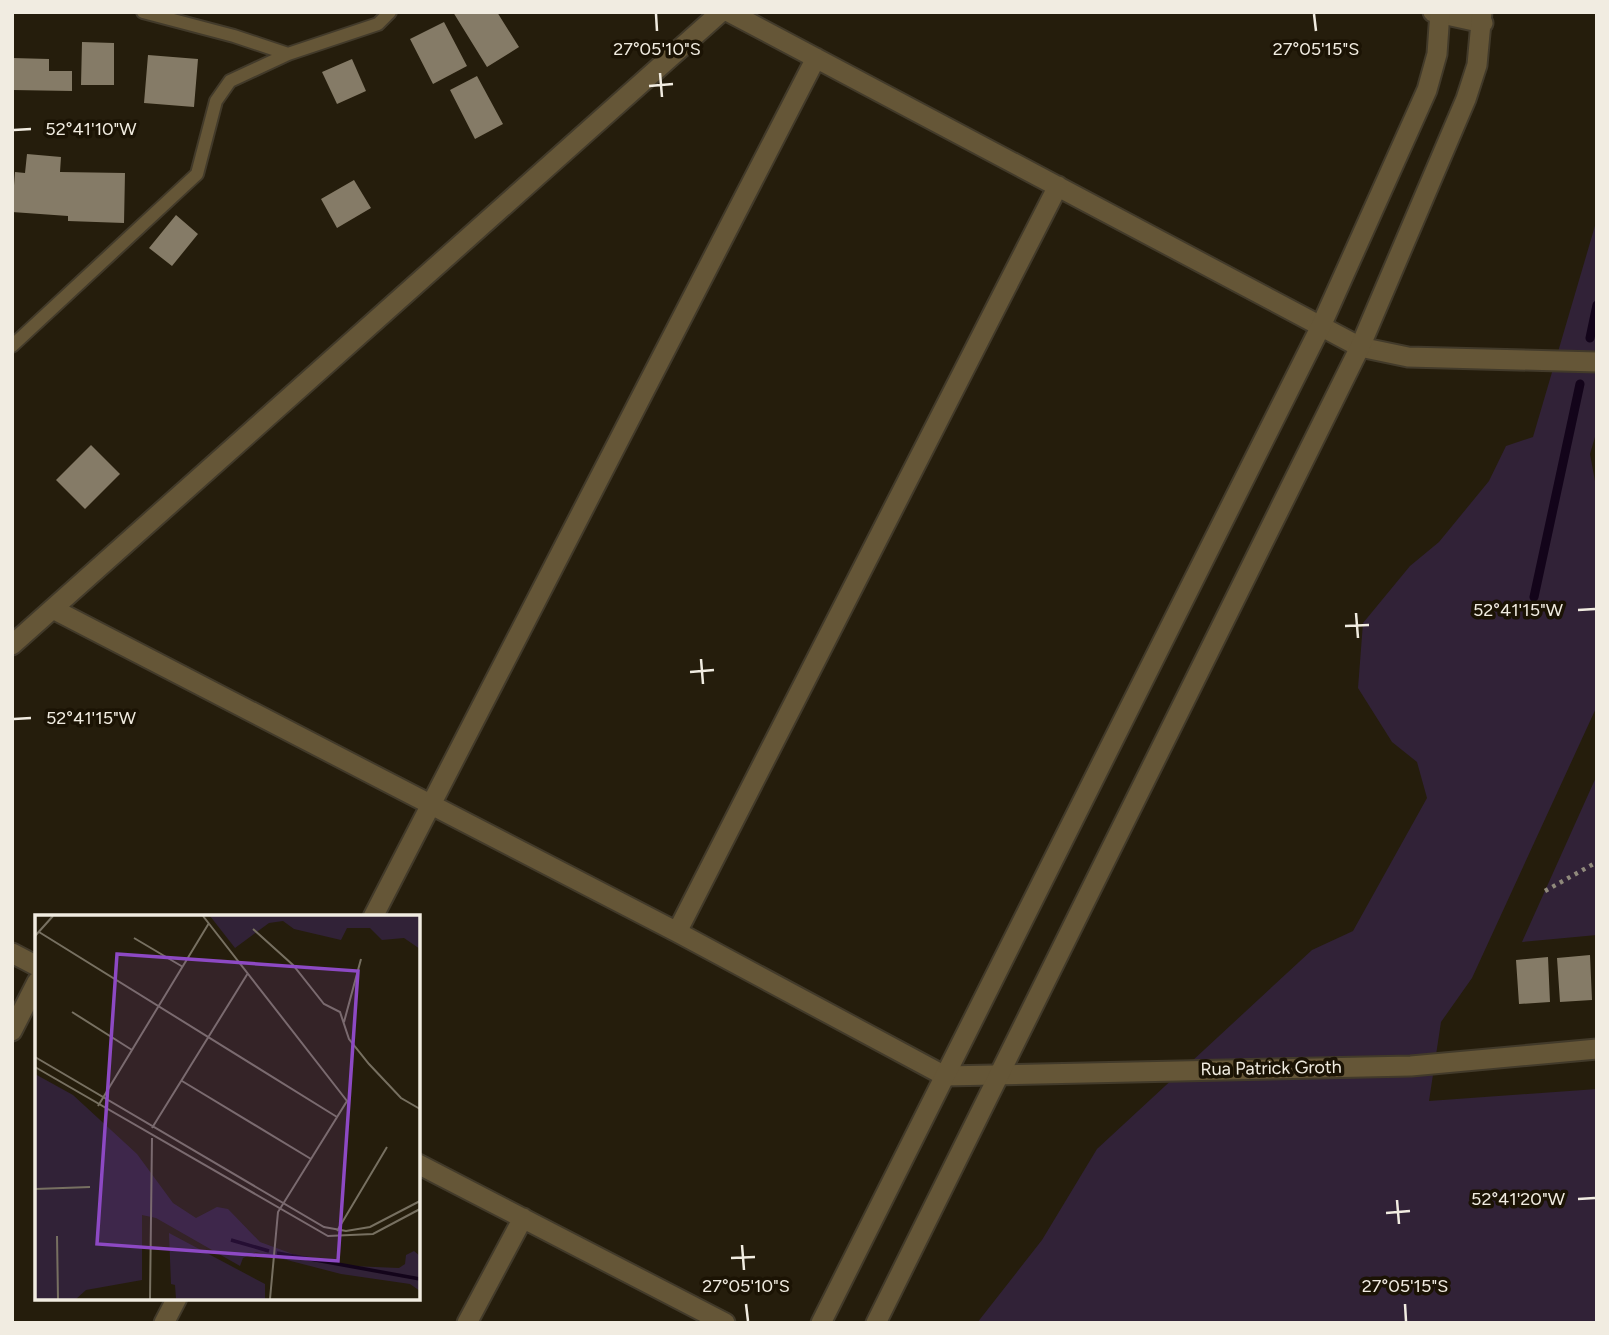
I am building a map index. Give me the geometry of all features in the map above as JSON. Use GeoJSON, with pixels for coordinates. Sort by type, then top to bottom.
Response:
{"type":"FeatureCollection","features":[{"type":"Feature","properties":{"kind":"street"},"geometry":{"type":"LineString","coordinates":[[12,645],[721,12]]}},
{"type":"Feature","properties":{"kind":"street"},"geometry":{"type":"LineString","coordinates":[[729,12],[1360,347],[1408,357],[1597,362]]}},
{"type":"Feature","properties":{"kind":"street"},"geometry":{"type":"LineString","coordinates":[[821,1323],[1321,326],[1427,90],[1437,54],[1438,13],[1482,18],[1477,65],[1466,99],[1360,347],[876,1323]]}},
{"type":"Feature","properties":{"kind":"street"},"geometry":{"type":"LineString","coordinates":[[374,915],[816,58]]}},
{"type":"Feature","properties":{"kind":"street"},"geometry":{"type":"LineString","coordinates":[[677,932],[1058,186]]}},
{"type":"Feature","properties":{"kind":"street"},"geometry":{"type":"LineString","coordinates":[[53,608],[677,932],[945,1076]]}},
{"type":"Feature","properties":{"kind":"street"},"geometry":{"type":"LineString","coordinates":[[12,953],[35,965]]}},
{"type":"Feature","properties":{"kind":"street"},"geometry":{"type":"LineString","coordinates":[[12,1031],[35,986]]}},
{"type":"Feature","properties":{"kind":"street","name":"Rua Patrick Groth"},"geometry":{"type":"LineString","coordinates":[[945,1076],[1411,1066],[1597,1048]]}},
{"type":"Feature","properties":{"kind":"street"},"geometry":{"type":"LineString","coordinates":[[420,1165],[725,1323]]}},
{"type":"Feature","properties":{"kind":"street"},"geometry":{"type":"LineString","coordinates":[[467,1323],[523,1218]]}},
{"type":"Feature","properties":{"kind":"street"},"geometry":{"type":"LineString","coordinates":[[164,1323],[176,1300]]}},
{"type":"Feature","properties":{"kind":"lane"},"geometry":{"type":"LineString","coordinates":[[143,12],[234,36],[288,54]]}},
{"type":"Feature","properties":{"kind":"lane"},"geometry":{"type":"LineString","coordinates":[[12,346],[197,174],[216,101],[230,81],[288,54],[378,24],[390,12]]}},
{"type":"Feature","properties":{"kind":"path"},"geometry":{"type":"LineString","coordinates":[[1545,891],[1597,862]]}},
{"type":"Feature","properties":{"kind":"shaded area"},"geometry":{"type":"Polygon","coordinates":[[[1597,219],[1597,430],[1590,454],[1597,492],[1597,706],[1472,978],[1441,1022],[1429,1101],[1597,1089],[1597,1323],[977,1323],[1042,1240],[1097,1149],[1312,950],[1353,931],[1427,798],[1417,762],[1392,742],[1358,688],[1363,623],[1410,566],[1439,542],[1489,481],[1506,446],[1533,437],[1597,219]]]}},
{"type":"Feature","properties":{"kind":"shaded area"},"geometry":{"type":"Polygon","coordinates":[[[1597,775],[1597,935],[1522,942],[1597,775]]]}},
{"type":"Feature","properties":{"kind":"building"},"geometry":{"type":"Polygon","coordinates":[[[453,12],[497,12],[519,47],[487,67],[453,12]]]}},
{"type":"Feature","properties":{"kind":"building"},"geometry":{"type":"Polygon","coordinates":[[[444,22],[467,66],[433,84],[410,39],[444,22]]]}},
{"type":"Feature","properties":{"kind":"building"},"geometry":{"type":"Polygon","coordinates":[[[82,42],[114,43],[114,85],[81,85],[82,42]]]}},
{"type":"Feature","properties":{"kind":"building"},"geometry":{"type":"Polygon","coordinates":[[[148,55],[198,59],[194,107],[144,103],[148,55]]]}},
{"type":"Feature","properties":{"kind":"building"},"geometry":{"type":"Polygon","coordinates":[[[12,58],[49,59],[49,71],[72,71],[72,91],[12,90],[12,58]]]}},
{"type":"Feature","properties":{"kind":"building"},"geometry":{"type":"Polygon","coordinates":[[[352,59],[366,91],[337,104],[322,72],[352,59]]]}},
{"type":"Feature","properties":{"kind":"building"},"geometry":{"type":"Polygon","coordinates":[[[477,76],[503,124],[475,139],[450,90],[477,76]]]}},
{"type":"Feature","properties":{"kind":"building"},"geometry":{"type":"Polygon","coordinates":[[[27,154],[61,157],[60,172],[125,173],[124,223],[68,221],[68,216],[12,212],[15,172],[25,173],[27,154]]]}},
{"type":"Feature","properties":{"kind":"building"},"geometry":{"type":"Polygon","coordinates":[[[354,180],[371,208],[337,228],[321,199],[354,180]]]}},
{"type":"Feature","properties":{"kind":"building"},"geometry":{"type":"Polygon","coordinates":[[[176,215],[198,234],[172,266],[149,248],[176,215]]]}},
{"type":"Feature","properties":{"kind":"building"},"geometry":{"type":"Polygon","coordinates":[[[91,445],[120,474],[85,509],[56,480],[91,445]]]}},
{"type":"Feature","properties":{"kind":"building"},"geometry":{"type":"Polygon","coordinates":[[[1590,955],[1592,1000],[1560,1002],[1557,958],[1590,955]]]}},
{"type":"Feature","properties":{"kind":"building"},"geometry":{"type":"Polygon","coordinates":[[[1548,957],[1550,1002],[1519,1004],[1516,960],[1548,957]]]}},
{"type":"Feature","properties":{"kind":"waterway"},"geometry":{"type":"LineString","coordinates":[[1590,338],[1597,305]]}},
{"type":"Feature","properties":{"kind":"waterway"},"geometry":{"type":"LineString","coordinates":[[1534,597],[1580,384]]}}]}
